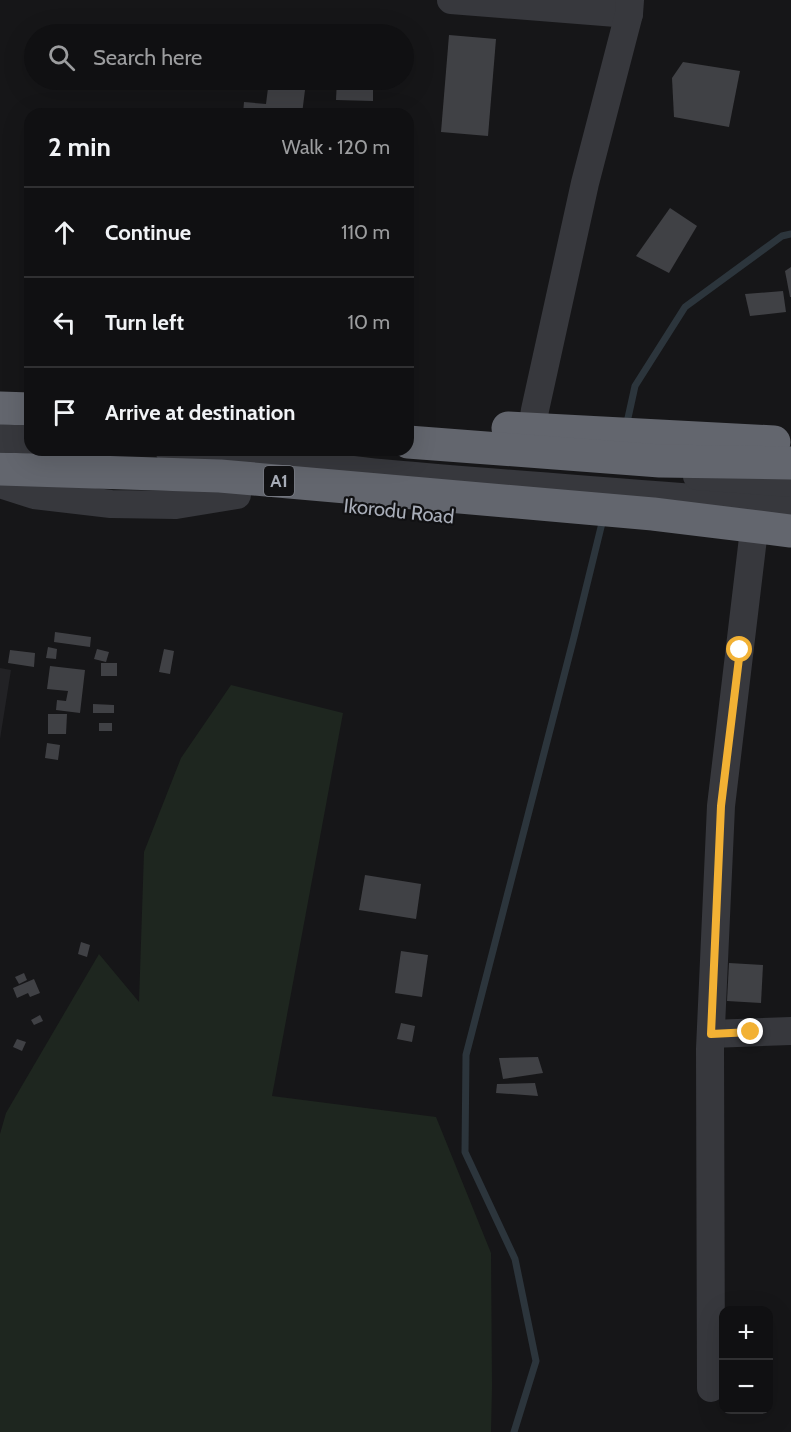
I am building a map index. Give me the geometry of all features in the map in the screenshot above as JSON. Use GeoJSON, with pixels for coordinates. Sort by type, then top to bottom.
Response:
{"type":"FeatureCollection","features":[{"type":"Feature","properties":{"kind":"highway","name":"Ikorodu Road"},"geometry":{"type":"LineString","coordinates":[[414,422],[532,429],[562,479]]}},
{"type":"Feature","properties":{"kind":"highway","name":"Ikorodu Road"},"geometry":{"type":"LineString","coordinates":[[414,443],[562,479]]}},
{"type":"Feature","properties":{"kind":"highway","name":"Ikorodu Road"},"geometry":{"type":"LineString","coordinates":[[657,485],[791,443]]}},
{"type":"Feature","properties":{"kind":"highway","name":"Ikorodu Road"},"geometry":{"type":"LineString","coordinates":[[3,474],[562,479],[657,485],[791,463]]}},
{"type":"Feature","properties":{"kind":"highway","name":"Ikorodu Road"},"geometry":{"type":"LineString","coordinates":[[3,474],[237,495],[562,479],[657,485],[791,531]]}},
{"type":"Feature","properties":{"kind":"highway","name":"Ikorodu Road"},"geometry":{"type":"LineString","coordinates":[[657,485],[753,538],[791,541]]}},
{"type":"Feature","properties":{"kind":"street"},"geometry":{"type":"LineString","coordinates":[[451,0],[629,7],[585,183],[532,429]]}},
{"type":"Feature","properties":{"kind":"street"},"geometry":{"type":"LineString","coordinates":[[0,438],[24,440]]}},
{"type":"Feature","properties":{"kind":"street"},"geometry":{"type":"LineString","coordinates":[[238,456],[389,473],[562,479]]}},
{"type":"Feature","properties":{"kind":"street"},"geometry":{"type":"LineString","coordinates":[[657,485],[791,483]]}},
{"type":"Feature","properties":{"kind":"street"},"geometry":{"type":"LineString","coordinates":[[657,485],[791,506]]}},
{"type":"Feature","properties":{"kind":"street"},"geometry":{"type":"LineString","coordinates":[[711,1388],[710,1049],[721,806],[753,538]]}},
{"type":"Feature","properties":{"kind":"street"},"geometry":{"type":"LineString","coordinates":[[711,1034],[791,1030]]}},
{"type":"Feature","properties":{"kind":"shaded area"},"geometry":{"type":"Polygon","coordinates":[[[0,668],[11,670],[0,739],[0,668]]]}},
{"type":"Feature","properties":{"kind":"shaded area"},"geometry":{"type":"Polygon","coordinates":[[[231,685],[343,713],[272,1096],[436,1117],[491,1253],[491,1432],[0,1432],[0,1134],[6,1113],[99,954],[139,1002],[144,852],[181,758],[231,685]]]}},
{"type":"Feature","properties":{"kind":"building"},"geometry":{"type":"Polygon","coordinates":[[[449,35],[496,39],[488,136],[441,132],[449,35]]]}},
{"type":"Feature","properties":{"kind":"building"},"geometry":{"type":"Polygon","coordinates":[[[683,62],[740,71],[729,127],[674,117],[672,78],[683,62]]]}},
{"type":"Feature","properties":{"kind":"building"},"geometry":{"type":"Polygon","coordinates":[[[268,90],[305,90],[303,108],[244,108],[244,102],[266,104],[268,90]]]}},
{"type":"Feature","properties":{"kind":"building"},"geometry":{"type":"Polygon","coordinates":[[[336,90],[373,90],[373,101],[336,100],[336,90]]]}},
{"type":"Feature","properties":{"kind":"building"},"geometry":{"type":"Polygon","coordinates":[[[670,208],[697,226],[669,273],[636,256],[670,208]]]}},
{"type":"Feature","properties":{"kind":"building"},"geometry":{"type":"Polygon","coordinates":[[[791,267],[791,297],[790,297],[785,271],[791,267]]]}},
{"type":"Feature","properties":{"kind":"building"},"geometry":{"type":"Polygon","coordinates":[[[783,291],[786,312],[750,316],[745,294],[783,291]]]}},
{"type":"Feature","properties":{"kind":"building"},"geometry":{"type":"Polygon","coordinates":[[[55,632],[91,637],[90,647],[54,642],[55,632]]]}},
{"type":"Feature","properties":{"kind":"building"},"geometry":{"type":"Polygon","coordinates":[[[48,647],[57,649],[56,659],[46,658],[48,647]]]}},
{"type":"Feature","properties":{"kind":"building"},"geometry":{"type":"Polygon","coordinates":[[[97,649],[109,652],[106,662],[94,659],[97,649]]]}},
{"type":"Feature","properties":{"kind":"building"},"geometry":{"type":"Polygon","coordinates":[[[164,649],[174,651],[170,674],[159,672],[164,649]]]}},
{"type":"Feature","properties":{"kind":"building"},"geometry":{"type":"Polygon","coordinates":[[[10,650],[35,653],[34,667],[8,663],[10,650]]]}},
{"type":"Feature","properties":{"kind":"building"},"geometry":{"type":"Polygon","coordinates":[[[101,663],[117,663],[117,676],[101,676],[101,663]]]}},
{"type":"Feature","properties":{"kind":"building"},"geometry":{"type":"Polygon","coordinates":[[[50,666],[85,670],[80,713],[56,710],[57,700],[66,701],[68,691],[47,689],[50,666]]]}},
{"type":"Feature","properties":{"kind":"building"},"geometry":{"type":"Polygon","coordinates":[[[93,704],[114,705],[114,713],[93,713],[93,704]]]}},
{"type":"Feature","properties":{"kind":"building"},"geometry":{"type":"Polygon","coordinates":[[[48,714],[67,714],[66,734],[48,734],[48,714]]]}},
{"type":"Feature","properties":{"kind":"building"},"geometry":{"type":"Polygon","coordinates":[[[99,723],[112,723],[112,731],[99,731],[99,723]]]}},
{"type":"Feature","properties":{"kind":"building"},"geometry":{"type":"Polygon","coordinates":[[[47,743],[60,745],[58,760],[45,758],[47,743]]]}},
{"type":"Feature","properties":{"kind":"building"},"geometry":{"type":"Polygon","coordinates":[[[365,875],[421,884],[416,919],[359,910],[365,875]]]}},
{"type":"Feature","properties":{"kind":"building"},"geometry":{"type":"Polygon","coordinates":[[[81,942],[90,945],[87,957],[78,954],[81,942]]]}},
{"type":"Feature","properties":{"kind":"building"},"geometry":{"type":"Polygon","coordinates":[[[401,951],[428,955],[422,997],[395,993],[401,951]]]}},
{"type":"Feature","properties":{"kind":"building"},"geometry":{"type":"Polygon","coordinates":[[[729,963],[763,965],[761,1003],[727,1001],[729,963]]]}},
{"type":"Feature","properties":{"kind":"building"},"geometry":{"type":"Polygon","coordinates":[[[24,973],[27,980],[19,984],[15,977],[24,973]]]}},
{"type":"Feature","properties":{"kind":"building"},"geometry":{"type":"Polygon","coordinates":[[[34,979],[40,993],[30,997],[28,993],[17,998],[13,988],[34,979]]]}},
{"type":"Feature","properties":{"kind":"building"},"geometry":{"type":"Polygon","coordinates":[[[40,1015],[43,1021],[34,1025],[31,1020],[40,1015]]]}},
{"type":"Feature","properties":{"kind":"building"},"geometry":{"type":"Polygon","coordinates":[[[401,1023],[415,1026],[412,1042],[397,1039],[401,1023]]]}},
{"type":"Feature","properties":{"kind":"building"},"geometry":{"type":"Polygon","coordinates":[[[17,1039],[26,1042],[22,1051],[13,1047],[17,1039]]]}},
{"type":"Feature","properties":{"kind":"building"},"geometry":{"type":"Polygon","coordinates":[[[538,1057],[543,1073],[503,1079],[499,1058],[538,1057]]]}},
{"type":"Feature","properties":{"kind":"building"},"geometry":{"type":"Polygon","coordinates":[[[535,1083],[538,1096],[496,1093],[497,1084],[535,1083]]]}},
{"type":"Feature","properties":{"kind":"waterway"},"geometry":{"type":"LineString","coordinates":[[626,427],[635,386],[685,307],[782,236],[791,234]]}},
{"type":"Feature","properties":{"kind":"waterway"},"geometry":{"type":"LineString","coordinates":[[514,1432],[536,1361],[515,1259],[465,1152],[466,1055],[603,519]]}},
{"type":"Feature","properties":{"kind":"route"},"geometry":{"type":"LineString","coordinates":[[740,650],[721,806],[711,1034],[751,1032]]}}]}
